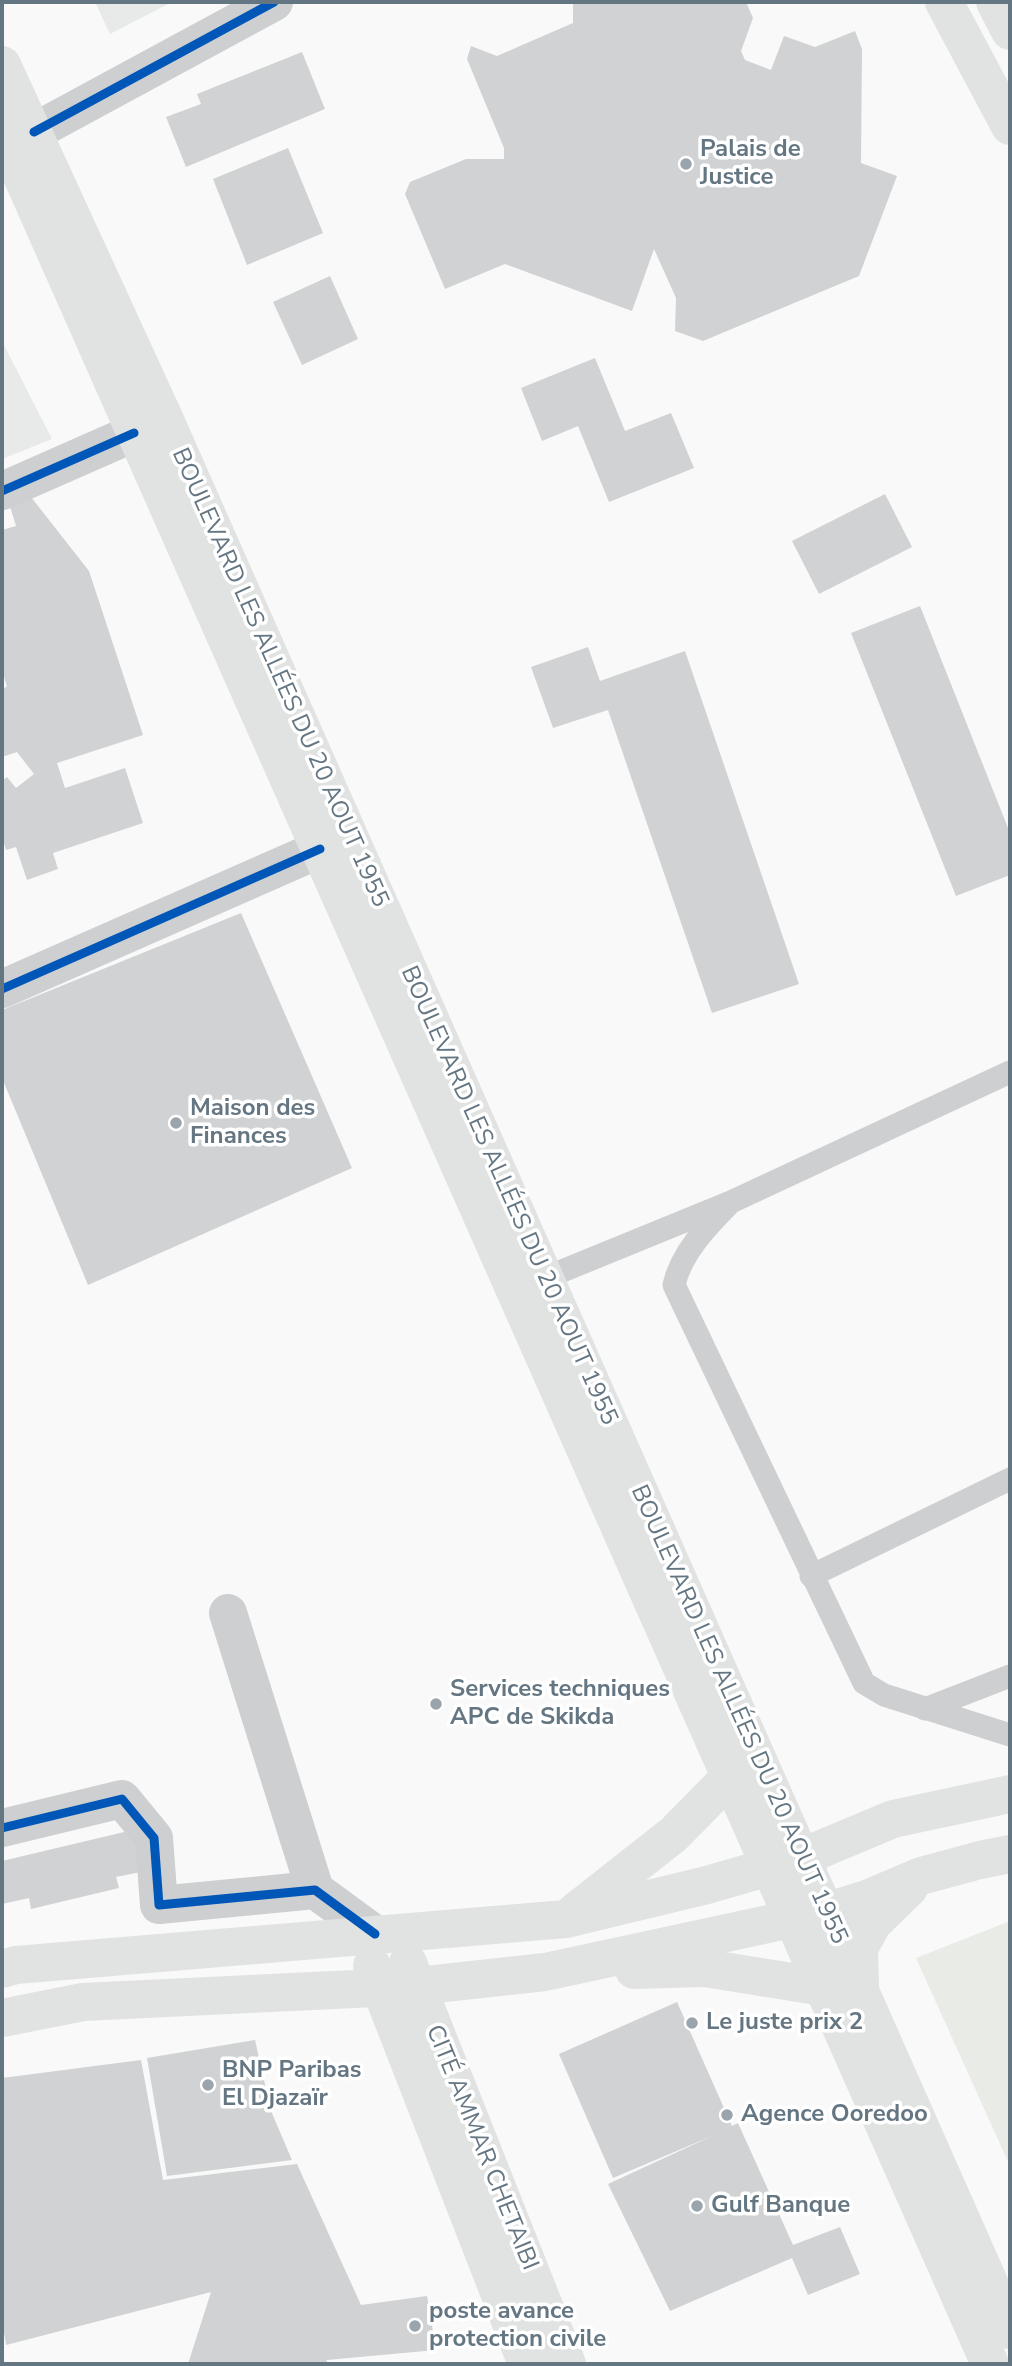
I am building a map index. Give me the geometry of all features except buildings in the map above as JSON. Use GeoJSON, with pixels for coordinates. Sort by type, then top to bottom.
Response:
{"type":"FeatureCollection","features":[{"type":"Feature","properties":{"kind":"main road"},"geometry":{"type":"LineString","coordinates":[[944,2],[1010,126]]}},
{"type":"Feature","properties":{"kind":"main road"},"geometry":{"type":"LineString","coordinates":[[995,2],[1010,31]]}},
{"type":"Feature","properties":{"kind":"main road","name":"BOULEVARD LES ALLÉES DU 20 AOUT 1955"},"geometry":{"type":"LineString","coordinates":[[2,65],[18,132],[134,433],[729,1778],[785,1863],[808,1916],[860,1989],[1010,2330]]}},
{"type":"Feature","properties":{"kind":"main road","name":"BOULEVARD LES ALLÉES DU 20 AOUT 1955"},"geometry":{"type":"LineString","coordinates":[[18,132],[164,418],[778,1805],[785,1863]]}},
{"type":"Feature","properties":{"kind":"main road"},"geometry":{"type":"LineString","coordinates":[[566,1919],[674,1834],[729,1778]]}},
{"type":"Feature","properties":{"kind":"main road"},"geometry":{"type":"LineString","coordinates":[[778,1805],[795,1821],[815,1831],[893,1819],[1010,1794]]}},
{"type":"Feature","properties":{"kind":"main road"},"geometry":{"type":"LineString","coordinates":[[2,1969],[16,1965],[566,1919],[785,1863],[893,1819]]}},
{"type":"Feature","properties":{"kind":"main road"},"geometry":{"type":"LineString","coordinates":[[545,1972],[808,1916],[867,1899],[921,1876],[1010,1854]]}},
{"type":"Feature","properties":{"kind":"main road"},"geometry":{"type":"LineString","coordinates":[[860,1989],[859,1948],[873,1923],[921,1876]]}},
{"type":"Feature","properties":{"kind":"main road","name":"BOULEVARD LES ALLÉES DU 20 AOUT 1955"},"geometry":{"type":"LineString","coordinates":[[808,1916],[822,1987],[990,2364]]}},
{"type":"Feature","properties":{"kind":"main road","name":"CITÉ AMMAR CHETAIBI"},"geometry":{"type":"LineString","coordinates":[[377,1934],[514,2280],[567,2364]]}},
{"type":"Feature","properties":{"kind":"main road"},"geometry":{"type":"LineString","coordinates":[[2,2018],[83,2002],[399,1987],[545,1972],[705,1968],[822,1987]]}},
{"type":"Feature","properties":{"kind":"main road","name":"CITÉ AMMAR CHETAIBI"},"geometry":{"type":"LineString","coordinates":[[514,2280],[527,2364]]}},
{"type":"Feature","properties":{"kind":"street"},"geometry":{"type":"LineString","coordinates":[[18,132],[274,2]]}},
{"type":"Feature","properties":{"kind":"street"},"geometry":{"type":"LineString","coordinates":[[2,491],[134,433]]}},
{"type":"Feature","properties":{"kind":"street"},"geometry":{"type":"LineString","coordinates":[[2,989],[320,849]]}},
{"type":"Feature","properties":{"kind":"street"},"geometry":{"type":"LineString","coordinates":[[228,1612],[315,1890],[377,1934]]}},
{"type":"Feature","properties":{"kind":"street"},"geometry":{"type":"LineString","coordinates":[[2,1828],[122,1799],[154,1838],[159,1905],[315,1890]]}},
{"type":"Feature","properties":{"kind":"lane"},"geometry":{"type":"LineString","coordinates":[[545,1278],[731,1202],[1010,1072]]}},
{"type":"Feature","properties":{"kind":"lane"},"geometry":{"type":"LineString","coordinates":[[731,1202],[695,1244],[677,1271],[674,1285],[864,1683],[884,1695],[1010,1735]]}},
{"type":"Feature","properties":{"kind":"lane"},"geometry":{"type":"LineString","coordinates":[[811,1576],[1010,1479]]}},
{"type":"Feature","properties":{"kind":"lane"},"geometry":{"type":"LineString","coordinates":[[925,1709],[1010,1676]]}},
{"type":"Feature","properties":{"kind":"shaded area"},"geometry":{"type":"Polygon","coordinates":[[[95,2],[172,2],[110,34],[95,2]]]}},
{"type":"Feature","properties":{"kind":"shaded area"},"geometry":{"type":"Polygon","coordinates":[[[2,341],[52,439],[2,459],[2,341]]]}},
{"type":"Feature","properties":{"kind":"shaded area"},"geometry":{"type":"Polygon","coordinates":[[[1010,1921],[1010,2166],[916,1958],[1010,1921]]]}},
{"type":"Feature","properties":{"kind":"cycle path"},"geometry":{"type":"LineString","coordinates":[[34,132],[274,2]]}},
{"type":"Feature","properties":{"kind":"cycle path"},"geometry":{"type":"LineString","coordinates":[[2,491],[134,433]]}},
{"type":"Feature","properties":{"kind":"cycle path"},"geometry":{"type":"LineString","coordinates":[[2,989],[320,849]]}},
{"type":"Feature","properties":{"kind":"cycle path"},"geometry":{"type":"LineString","coordinates":[[2,1828],[122,1799],[154,1838],[159,1905],[315,1890],[375,1934]]}},
{"type":"Feature","properties":{"kind":"place","name":"Palais de Justice"},"geometry":{"type":"Point","coordinates":[686,164]}},
{"type":"Feature","properties":{"kind":"place","name":"Maison des Finances"},"geometry":{"type":"Point","coordinates":[176,1123]}},
{"type":"Feature","properties":{"kind":"place","name":"Services techniques APC de Skikda"},"geometry":{"type":"Point","coordinates":[436,1704]}},
{"type":"Feature","properties":{"kind":"place","name":"Le juste prix 2"},"geometry":{"type":"Point","coordinates":[692,2023]}},
{"type":"Feature","properties":{"kind":"place","name":"BNP Paribas El Djazaïr"},"geometry":{"type":"Point","coordinates":[208,2085]}},
{"type":"Feature","properties":{"kind":"place","name":"Agence Ooredoo"},"geometry":{"type":"Point","coordinates":[727,2115]}},
{"type":"Feature","properties":{"kind":"place","name":"Gulf Banque"},"geometry":{"type":"Point","coordinates":[697,2206]}},
{"type":"Feature","properties":{"kind":"place","name":"poste avance protection civile"},"geometry":{"type":"Point","coordinates":[415,2326]}}]}
